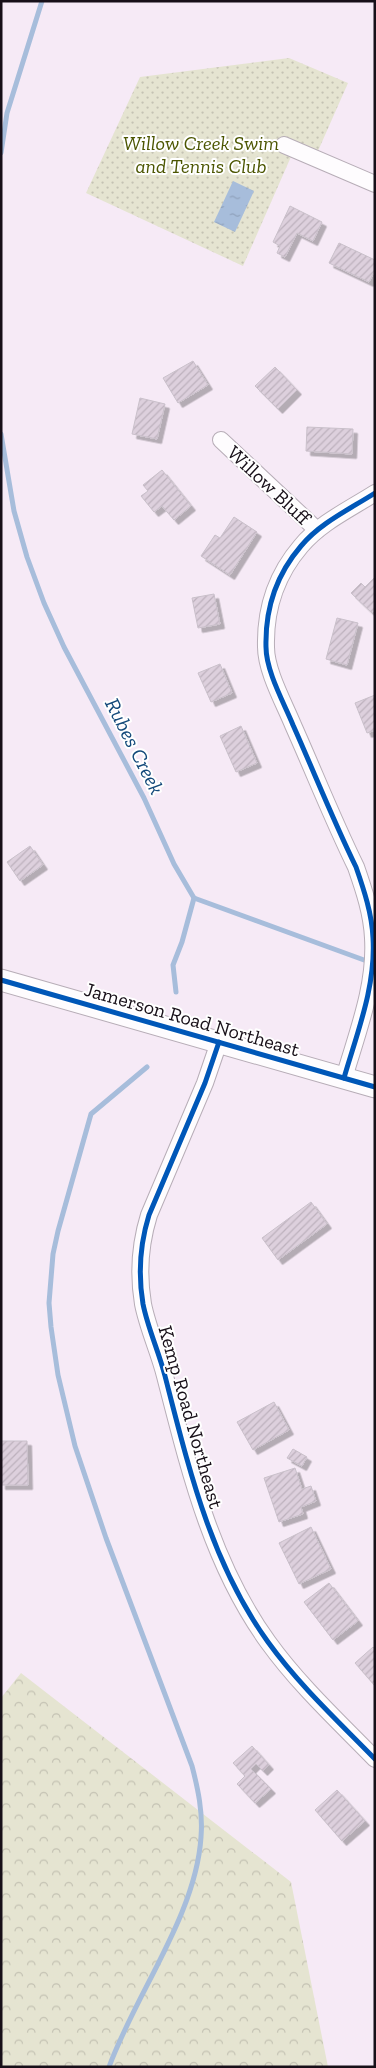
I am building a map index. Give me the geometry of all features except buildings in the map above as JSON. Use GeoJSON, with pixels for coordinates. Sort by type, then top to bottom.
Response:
{"type":"FeatureCollection","features":[{"type":"Feature","properties":{"kind":"street"},"geometry":{"type":"LineString","coordinates":[[284,145],[375,184]]}},
{"type":"Feature","properties":{"kind":"street","name":"Willow Bluff"},"geometry":{"type":"LineString","coordinates":[[221,440],[317,530]]}},
{"type":"Feature","properties":{"kind":"street"},"geometry":{"type":"LineString","coordinates":[[344,1078],[368,995],[372,966],[373,939],[371,921],[365,893],[356,867],[272,674],[266,648],[270,607],[276,584],[286,565],[302,544],[317,530],[375,493]]}},
{"type":"Feature","properties":{"kind":"street","name":"Jamerson Road Northeast"},"geometry":{"type":"LineString","coordinates":[[1,980],[375,1087]]}},
{"type":"Feature","properties":{"kind":"street","name":"Kemp Road Northeast"},"geometry":{"type":"LineString","coordinates":[[219,1042],[145,1228],[140,1281],[143,1305],[160,1357],[204,1519],[242,1601],[268,1642],[287,1666],[375,1759]]}},
{"type":"Feature","properties":{"kind":"green space","name":"Willow Creek Swim and Tennis Club"},"geometry":{"type":"Polygon","coordinates":[[[289,58],[348,83],[318,151],[297,143],[243,266],[86,193],[140,77],[289,58]]]}},
{"type":"Feature","properties":{"kind":"green space"},"geometry":{"type":"Polygon","coordinates":[[[21,1673],[291,1882],[328,2067],[1,2067],[1,1698],[21,1673]]]}},
{"type":"Feature","properties":{"kind":"water"},"geometry":{"type":"Polygon","coordinates":[[[233,181],[254,191],[235,232],[214,222],[233,181]]]}},
{"type":"Feature","properties":{"kind":"waterway","name":"Rubes Creek"},"geometry":{"type":"LineString","coordinates":[[1,153],[7,113],[42,1]]}},
{"type":"Feature","properties":{"kind":"waterway","name":"Rubes Creek"},"geometry":{"type":"LineString","coordinates":[[1,434],[14,511],[27,557],[44,603],[64,647],[144,798],[174,864],[194,898],[364,960]]}},
{"type":"Feature","properties":{"kind":"waterway"},"geometry":{"type":"LineString","coordinates":[[176,992],[173,965],[182,942],[194,898]]}},
{"type":"Feature","properties":{"kind":"waterway"},"geometry":{"type":"LineString","coordinates":[[109,2067],[134,2011],[177,1925],[188,1895],[197,1866],[201,1837],[201,1810],[192,1766],[106,1538],[75,1446],[58,1375],[49,1303],[53,1254],[58,1231],[91,1114],[147,1067]]}},
{"type":"Feature","properties":{"kind":"cycle path"},"geometry":{"type":"LineString","coordinates":[[344,1078],[369,992],[373,956],[371,920],[365,893],[356,867],[331,814],[272,676],[267,656],[266,633],[270,606],[279,580],[301,546],[317,530],[375,493]]}},
{"type":"Feature","properties":{"kind":"cycle path"},"geometry":{"type":"LineString","coordinates":[[1,980],[375,1087]]}},
{"type":"Feature","properties":{"kind":"cycle path"},"geometry":{"type":"LineString","coordinates":[[219,1042],[205,1083],[149,1215],[141,1259],[143,1304],[163,1367],[193,1480],[204,1514],[231,1580],[248,1612],[280,1658],[319,1702],[375,1759]]}}]}
